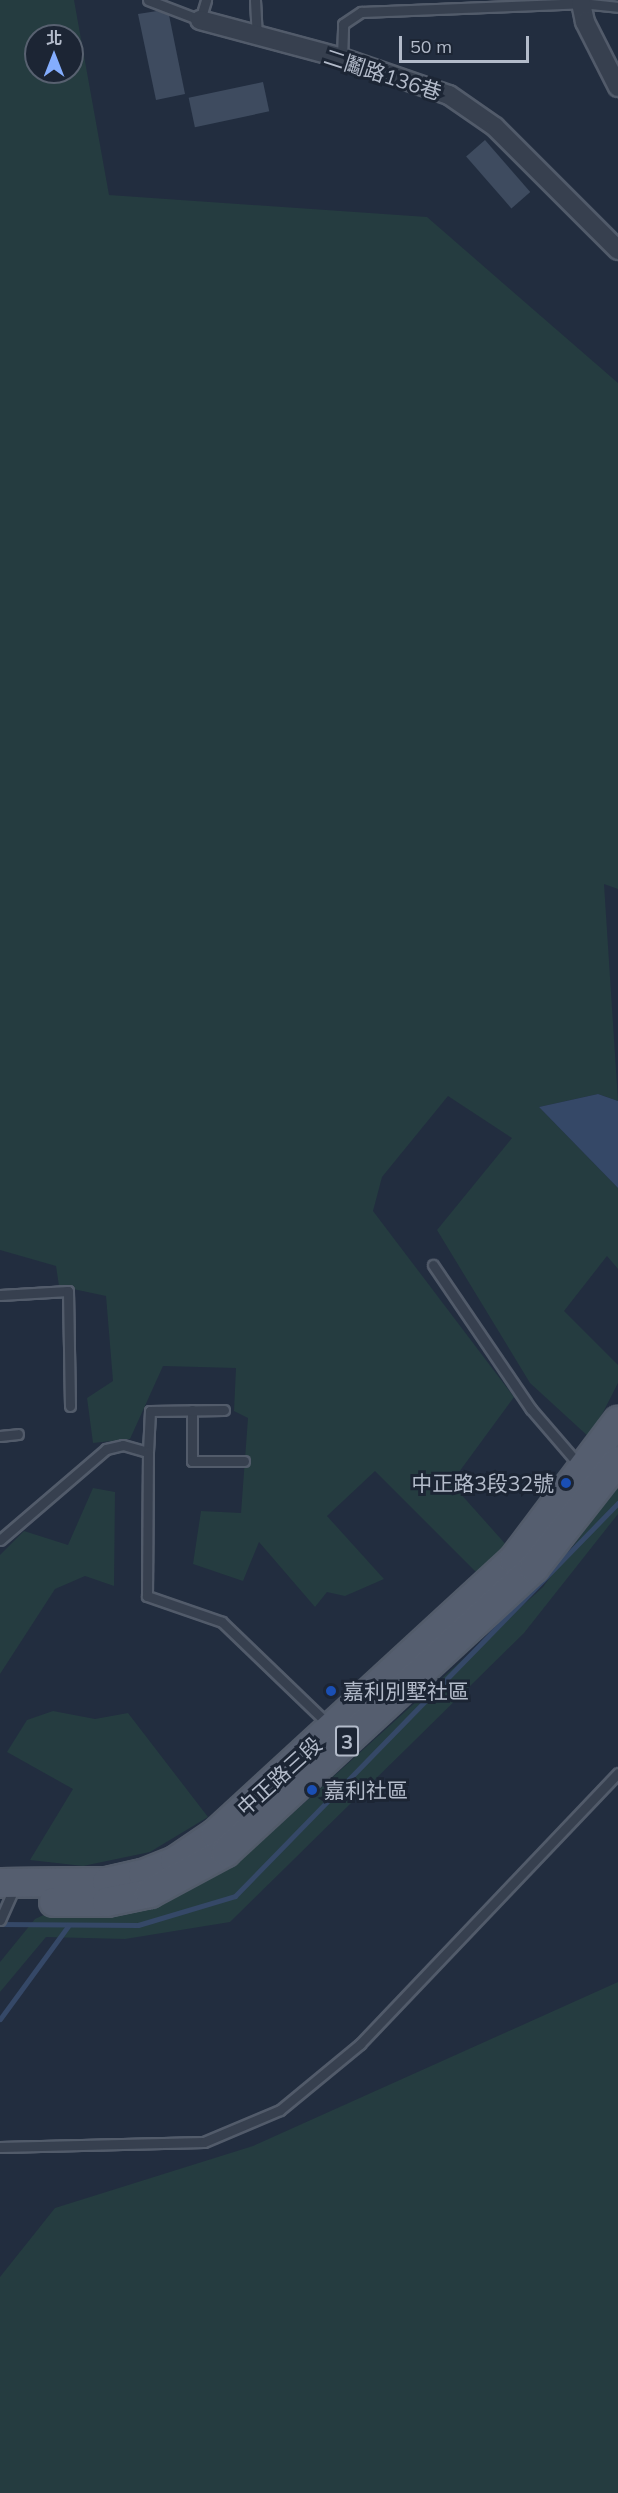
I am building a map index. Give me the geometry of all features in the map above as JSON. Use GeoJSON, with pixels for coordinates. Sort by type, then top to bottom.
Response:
{"type":"FeatureCollection","features":[{"type":"Feature","properties":{"kind":"main road","name":"中正路三段"},"geometry":{"type":"LineString","coordinates":[[6,1898],[107,1881],[175,1862],[215,1834],[514,1559],[584,1470],[618,1421]]}},
{"type":"Feature","properties":{"kind":"main road","name":"中正路三段"},"geometry":{"type":"LineString","coordinates":[[6,1898],[107,1902],[150,1893],[226,1852],[534,1568],[618,1461]]}},
{"type":"Feature","properties":{"kind":"street"},"geometry":{"type":"LineString","coordinates":[[581,3],[588,30],[618,87]]}},
{"type":"Feature","properties":{"kind":"street","name":"二鬮路136巷"},"geometry":{"type":"LineString","coordinates":[[200,20],[257,39],[342,58],[449,95],[486,120],[618,250]]}},
{"type":"Feature","properties":{"kind":"lane"},"geometry":{"type":"LineString","coordinates":[[148,0],[200,20],[206,0]]}},
{"type":"Feature","properties":{"kind":"lane"},"geometry":{"type":"LineString","coordinates":[[255,0],[257,39]]}},
{"type":"Feature","properties":{"kind":"lane"},"geometry":{"type":"LineString","coordinates":[[342,58],[343,24],[361,12],[581,3],[618,7]]}},
{"type":"Feature","properties":{"kind":"lane"},"geometry":{"type":"LineString","coordinates":[[433,1265],[531,1409],[584,1470]]}},
{"type":"Feature","properties":{"kind":"lane"},"geometry":{"type":"LineString","coordinates":[[0,1295],[68,1291],[70,1406]]}},
{"type":"Feature","properties":{"kind":"lane"},"geometry":{"type":"LineString","coordinates":[[192,1410],[192,1461],[244,1461]]}},
{"type":"Feature","properties":{"kind":"lane"},"geometry":{"type":"LineString","coordinates":[[224,1410],[150,1411],[147,1596],[222,1622],[331,1728]]}},
{"type":"Feature","properties":{"kind":"lane"},"geometry":{"type":"LineString","coordinates":[[0,1436],[18,1434]]}},
{"type":"Feature","properties":{"kind":"lane"},"geometry":{"type":"LineString","coordinates":[[0,1540],[106,1449],[123,1445],[148,1452]]}},
{"type":"Feature","properties":{"kind":"lane"},"geometry":{"type":"LineString","coordinates":[[0,2147],[204,2142],[280,2110],[360,2043],[618,1773]]}},
{"type":"Feature","properties":{"kind":"green space"},"geometry":{"type":"Polygon","coordinates":[[[0,0],[74,0],[78,24],[24,24],[24,84],[84,84],[84,56],[109,195],[427,217],[618,383],[618,889],[604,884],[618,1101],[598,1094],[539,1107],[618,1188],[618,1269],[607,1256],[564,1311],[618,1365],[618,1383],[590,1438],[530,1383],[437,1230],[512,1138],[448,1096],[382,1177],[373,1211],[514,1397],[451,1483],[509,1548],[479,1575],[375,1471],[327,1516],[384,1579],[345,1596],[327,1592],[315,1607],[259,1542],[243,1581],[193,1564],[201,1511],[241,1513],[248,1418],[234,1411],[236,1368],[163,1366],[130,1439],[93,1443],[87,1398],[113,1381],[106,1296],[59,1286],[56,1266],[0,1250],[0,0]]]}},
{"type":"Feature","properties":{"kind":"green space"},"geometry":{"type":"Polygon","coordinates":[[[618,1485],[618,1514],[524,1633],[230,1922],[125,1939],[46,1937],[0,1992],[0,1962],[35,1919],[52,1911],[170,1898],[240,1861],[543,1587],[618,1485]]]}},
{"type":"Feature","properties":{"kind":"green space"},"geometry":{"type":"Polygon","coordinates":[[[93,1488],[115,1492],[114,1586],[85,1576],[55,1589],[0,1674],[0,1555],[24,1531],[68,1545],[93,1488]]]}},
{"type":"Feature","properties":{"kind":"green space"},"geometry":{"type":"Polygon","coordinates":[[[53,1711],[95,1719],[128,1713],[208,1817],[150,1852],[83,1866],[30,1860],[73,1789],[7,1752],[27,1720],[53,1711]]]}},
{"type":"Feature","properties":{"kind":"green space"},"geometry":{"type":"Polygon","coordinates":[[[618,1982],[618,2493],[0,2493],[0,2277],[55,2208],[253,2146],[618,1982]]]}},
{"type":"Feature","properties":{"kind":"water"},"geometry":{"type":"Polygon","coordinates":[[[598,1094],[618,1101],[618,1188],[539,1107],[598,1094]]]}},
{"type":"Feature","properties":{"kind":"building"},"geometry":{"type":"Polygon","coordinates":[[[157,11],[169,15],[185,94],[156,100],[138,14],[157,11]]]}},
{"type":"Feature","properties":{"kind":"building"},"geometry":{"type":"Polygon","coordinates":[[[263,82],[269,111],[195,127],[189,98],[263,82]]]}},
{"type":"Feature","properties":{"kind":"building"},"geometry":{"type":"Polygon","coordinates":[[[485,140],[530,192],[511,208],[466,156],[485,140]]]}},
{"type":"Feature","properties":{"kind":"waterway"},"geometry":{"type":"LineString","coordinates":[[0,1924],[138,1925],[235,1896],[618,1503]]}},
{"type":"Feature","properties":{"kind":"waterway"},"geometry":{"type":"LineString","coordinates":[[0,2019],[68,1926]]}},
{"type":"Feature","properties":{"kind":"place","name":"中正路3段32號"},"geometry":{"type":"Point","coordinates":[566,1483]}},
{"type":"Feature","properties":{"kind":"place","name":"嘉利別墅社區"},"geometry":{"type":"Point","coordinates":[331,1691]}},
{"type":"Feature","properties":{"kind":"place","name":"嘉利社區"},"geometry":{"type":"Point","coordinates":[312,1790]}}]}
